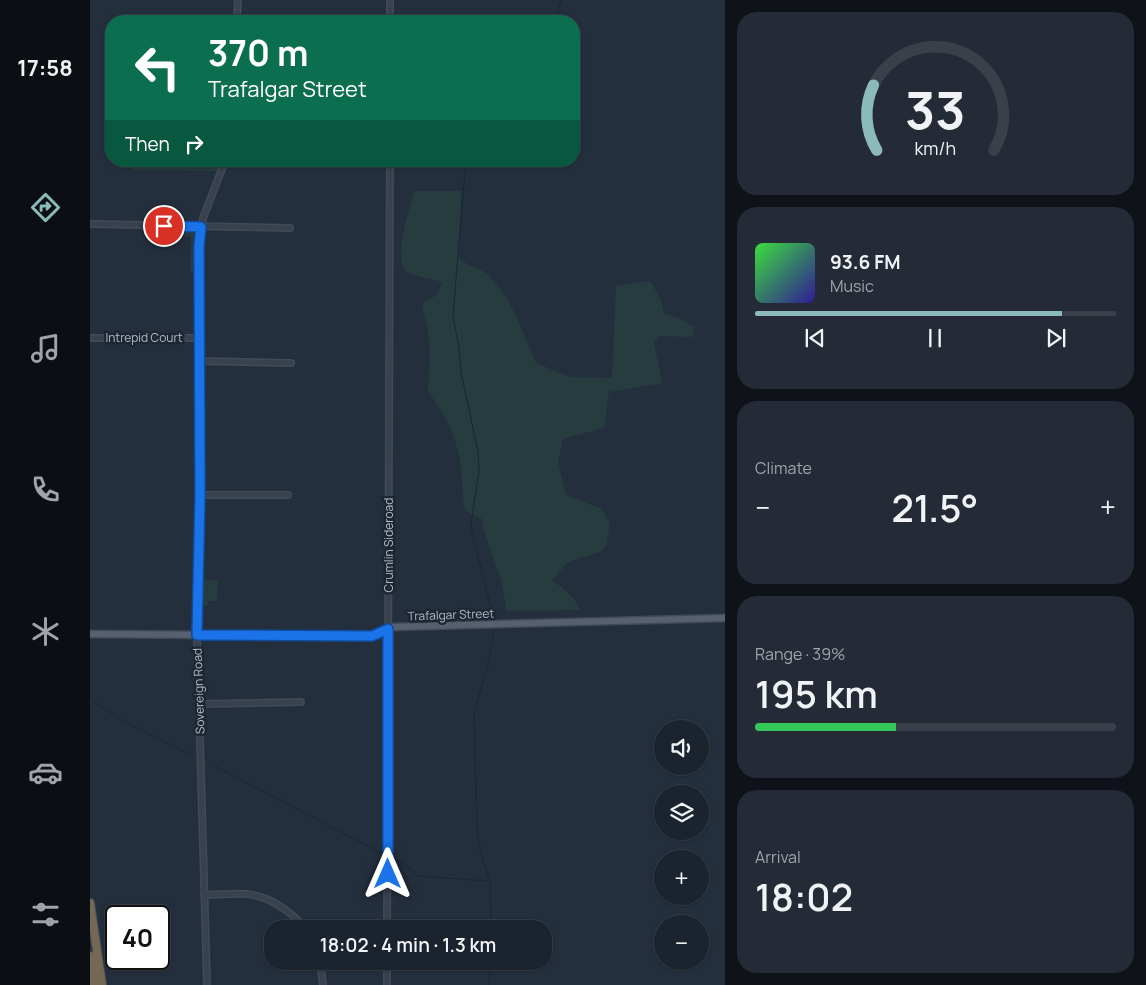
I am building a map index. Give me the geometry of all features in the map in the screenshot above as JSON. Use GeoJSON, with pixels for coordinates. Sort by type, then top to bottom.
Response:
{"type":"FeatureCollection","features":[{"type":"Feature","properties":{"kind":"highway"},"geometry":{"type":"LineString","coordinates":[[90,903],[102,985]]}},
{"type":"Feature","properties":{"kind":"highway"},"geometry":{"type":"LineString","coordinates":[[90,956],[94,985]]}},
{"type":"Feature","properties":{"kind":"main road","name":"Trafalgar Street"},"geometry":{"type":"LineString","coordinates":[[90,634],[372,636],[388,629],[725,618]]}},
{"type":"Feature","properties":{"kind":"street"},"geometry":{"type":"LineString","coordinates":[[238,0],[238,15]]}},
{"type":"Feature","properties":{"kind":"street"},"geometry":{"type":"LineString","coordinates":[[390,0],[390,15]]}},
{"type":"Feature","properties":{"kind":"street","name":"Sovereign Road"},"geometry":{"type":"LineString","coordinates":[[207,985],[197,635],[200,495],[199,246],[203,218],[223,167]]}},
{"type":"Feature","properties":{"kind":"street","name":"Crumlin Sideroad"},"geometry":{"type":"LineString","coordinates":[[387,920],[390,167]]}},
{"type":"Feature","properties":{"kind":"street"},"geometry":{"type":"LineString","coordinates":[[90,224],[290,228]]}},
{"type":"Feature","properties":{"kind":"street","name":"Intrepid Court"},"geometry":{"type":"LineString","coordinates":[[90,338],[198,338]]}},
{"type":"Feature","properties":{"kind":"street"},"geometry":{"type":"LineString","coordinates":[[199,361],[291,363]]}},
{"type":"Feature","properties":{"kind":"street"},"geometry":{"type":"LineString","coordinates":[[200,495],[288,495]]}},
{"type":"Feature","properties":{"kind":"street"},"geometry":{"type":"LineString","coordinates":[[200,704],[301,702]]}},
{"type":"Feature","properties":{"kind":"street"},"geometry":{"type":"LineString","coordinates":[[204,895],[247,894],[262,898],[293,914],[298,920]]}},
{"type":"Feature","properties":{"kind":"street"},"geometry":{"type":"LineString","coordinates":[[321,970],[323,985]]}},
{"type":"Feature","properties":{"kind":"street"},"geometry":{"type":"LineString","coordinates":[[387,970],[387,985]]}},
{"type":"Feature","properties":{"kind":"green space"},"geometry":{"type":"Polygon","coordinates":[[[132,167],[219,167],[218,171],[132,170],[132,167]]]}},
{"type":"Feature","properties":{"kind":"green space"},"geometry":{"type":"Polygon","coordinates":[[[414,191],[461,191],[459,258],[485,272],[497,284],[516,316],[536,363],[570,377],[612,378],[616,286],[650,281],[661,300],[664,314],[677,317],[694,327],[692,337],[660,336],[654,342],[662,383],[609,392],[604,428],[563,439],[558,462],[566,495],[602,509],[610,524],[606,546],[600,552],[568,562],[552,580],[572,597],[580,610],[507,611],[501,580],[484,531],[482,519],[470,514],[465,509],[461,467],[453,436],[440,409],[428,392],[430,352],[428,330],[422,307],[425,302],[438,294],[442,282],[407,272],[401,257],[403,233],[414,191]]]}},
{"type":"Feature","properties":{"kind":"green space"},"geometry":{"type":"Polygon","coordinates":[[[165,231],[186,231],[196,236],[195,272],[190,271],[191,237],[164,236],[162,233],[165,231]]]}},
{"type":"Feature","properties":{"kind":"green space"},"geometry":{"type":"Polygon","coordinates":[[[205,580],[218,580],[217,601],[208,601],[206,606],[203,603],[202,583],[205,580]]]}},
{"type":"Feature","properties":{"kind":"waterway"},"geometry":{"type":"LineString","coordinates":[[557,15],[561,0]]}},
{"type":"Feature","properties":{"kind":"waterway"},"geometry":{"type":"LineString","coordinates":[[465,167],[453,315],[461,372],[478,452],[479,471],[471,523],[472,532],[494,621]]}},
{"type":"Feature","properties":{"kind":"waterway"},"geometry":{"type":"LineString","coordinates":[[491,920],[490,881],[481,854],[477,830],[474,713],[489,660],[494,628]]}},
{"type":"Feature","properties":{"kind":"waterway"},"geometry":{"type":"LineString","coordinates":[[90,699],[118,718],[191,755]]}},
{"type":"Feature","properties":{"kind":"waterway"},"geometry":{"type":"LineString","coordinates":[[211,764],[385,855]]}},
{"type":"Feature","properties":{"kind":"waterway"},"geometry":{"type":"LineString","coordinates":[[389,856],[407,866],[418,876],[489,881]]}},
{"type":"Feature","properties":{"kind":"waterway"},"geometry":{"type":"LineString","coordinates":[[489,985],[490,970]]}},
{"type":"Feature","properties":{"kind":"route"},"geometry":{"type":"LineString","coordinates":[[164,226],[201,227],[198,338],[200,495],[197,635],[372,636],[388,629],[388,874]]}}]}
